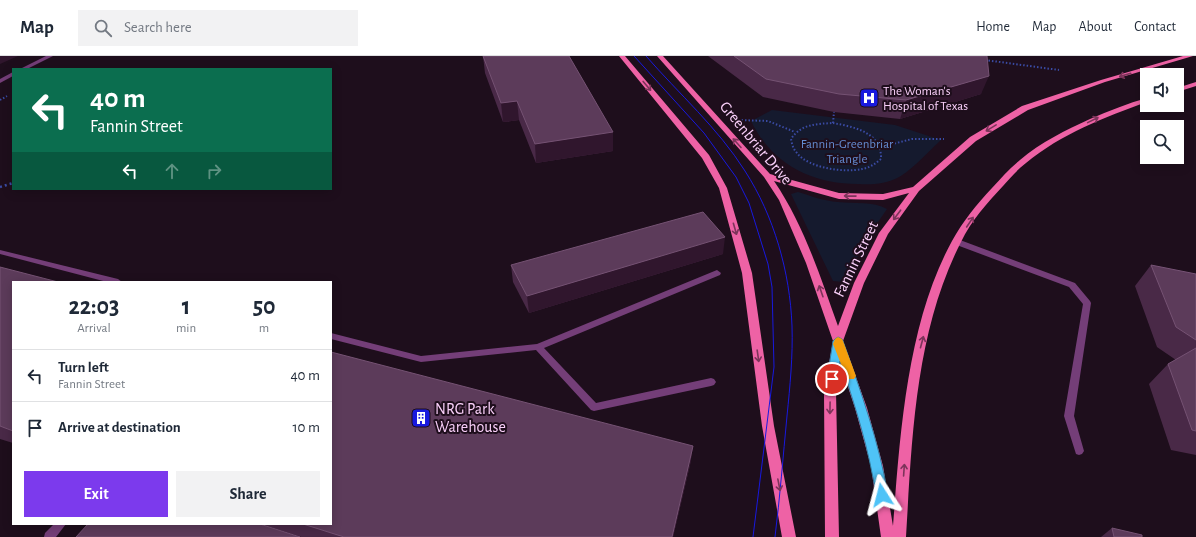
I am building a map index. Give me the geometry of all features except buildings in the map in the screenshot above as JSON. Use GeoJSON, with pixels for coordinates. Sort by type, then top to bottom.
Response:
{"type":"FeatureCollection","features":[{"type":"Feature","properties":{"kind":"main road"},"geometry":{"type":"LineString","coordinates":[[622,56],[706,157],[723,188],[747,273],[768,426],[789,537]]}},
{"type":"Feature","properties":{"kind":"main road","name":"Greenbriar Drive"},"geometry":{"type":"LineString","coordinates":[[660,56],[767,176],[783,200],[811,263],[862,408],[877,466],[888,537]]}},
{"type":"Feature","properties":{"kind":"main road","name":"Fannin Street"},"geometry":{"type":"LineString","coordinates":[[832,537],[830,392],[838,341],[859,283],[884,233],[916,190],[973,139],[1025,108],[1103,81],[1190,56]]}},
{"type":"Feature","properties":{"kind":"main road"},"geometry":{"type":"LineString","coordinates":[[1184,88],[1196,84]]}},
{"type":"Feature","properties":{"kind":"main road"},"geometry":{"type":"LineString","coordinates":[[899,537],[906,439],[919,351],[934,298],[957,242],[986,200],[1023,161],[1058,137],[1102,115],[1140,102]]}},
{"type":"Feature","properties":{"kind":"main road"},"geometry":{"type":"LineString","coordinates":[[767,176],[839,196],[883,197],[916,190]]}},
{"type":"Feature","properties":{"kind":"lane"},"geometry":{"type":"LineString","coordinates":[[26,68],[50,56]]}},
{"type":"Feature","properties":{"kind":"lane"},"geometry":{"type":"LineString","coordinates":[[0,81],[12,75]]}},
{"type":"Feature","properties":{"kind":"lane"},"geometry":{"type":"LineString","coordinates":[[957,242],[1072,285],[1087,303],[1069,416],[1079,451]]}},
{"type":"Feature","properties":{"kind":"lane"},"geometry":{"type":"LineString","coordinates":[[0,252],[114,281]]}},
{"type":"Feature","properties":{"kind":"lane"},"geometry":{"type":"LineString","coordinates":[[332,336],[421,359],[538,347],[717,273]]}},
{"type":"Feature","properties":{"kind":"lane"},"geometry":{"type":"LineString","coordinates":[[538,347],[594,406],[711,382]]}},
{"type":"Feature","properties":{"kind":"lane"},"geometry":{"type":"LineString","coordinates":[[50,537],[61,525]]}},
{"type":"Feature","properties":{"kind":"path"},"geometry":{"type":"LineString","coordinates":[[983,60],[1059,70]]}},
{"type":"Feature","properties":{"kind":"path"},"geometry":{"type":"LineString","coordinates":[[833,123],[834,112]]}},
{"type":"Feature","properties":{"kind":"path"},"geometry":{"type":"LineString","coordinates":[[719,122],[755,118],[775,122],[795,132]]}},
{"type":"Feature","properties":{"kind":"path"},"geometry":{"type":"LineString","coordinates":[[833,123],[858,130],[874,139],[881,147],[881,159],[876,164],[860,170],[838,171],[826,169],[811,163],[801,157],[794,149],[791,139],[795,132],[801,128],[812,124],[833,123]]}},
{"type":"Feature","properties":{"kind":"path"},"geometry":{"type":"LineString","coordinates":[[881,147],[908,138],[944,139]]}},
{"type":"Feature","properties":{"kind":"path"},"geometry":{"type":"LineString","coordinates":[[0,187],[12,183]]}},
{"type":"Feature","properties":{"kind":"green space","name":"Fannin-Greenbriar Triangle"},"geometry":{"type":"Polygon","coordinates":[[[772,110],[895,125],[941,140],[904,174],[889,181],[879,184],[863,184],[841,183],[824,180],[795,169],[770,149],[760,136],[751,121],[772,110]]]}},
{"type":"Feature","properties":{"kind":"green space","name":"Fannin-Greenbriar Triangle"},"geometry":{"type":"Polygon","coordinates":[[[798,192],[828,201],[870,204],[882,206],[887,209],[869,235],[844,282],[833,281],[791,194],[798,192]]]}},
{"type":"Feature","properties":{"kind":"tram line"},"geometry":{"type":"LineString","coordinates":[[634,56],[704,133],[736,177],[749,203],[768,264],[772,287],[774,367],[753,537]]}},
{"type":"Feature","properties":{"kind":"tram line"},"geometry":{"type":"LineString","coordinates":[[646,56],[711,126],[734,155],[755,188],[779,245],[791,306],[792,348],[775,537]]}},
{"type":"Feature","properties":{"kind":"slow traffic"},"geometry":{"type":"LineString","coordinates":[[838,344],[838,341],[850,376]]}},
{"type":"Feature","properties":{"kind":"place","name":"The Woman's Hospital of Texas"},"geometry":{"type":"Point","coordinates":[869,98]}},
{"type":"Feature","properties":{"kind":"place","name":"NRG Park Warehouse"},"geometry":{"type":"Point","coordinates":[421,418]}},
{"type":"Feature","properties":{"kind":"route"},"geometry":{"type":"LineString","coordinates":[[832,379],[838,341],[862,408],[877,466],[882,495]]}}]}
